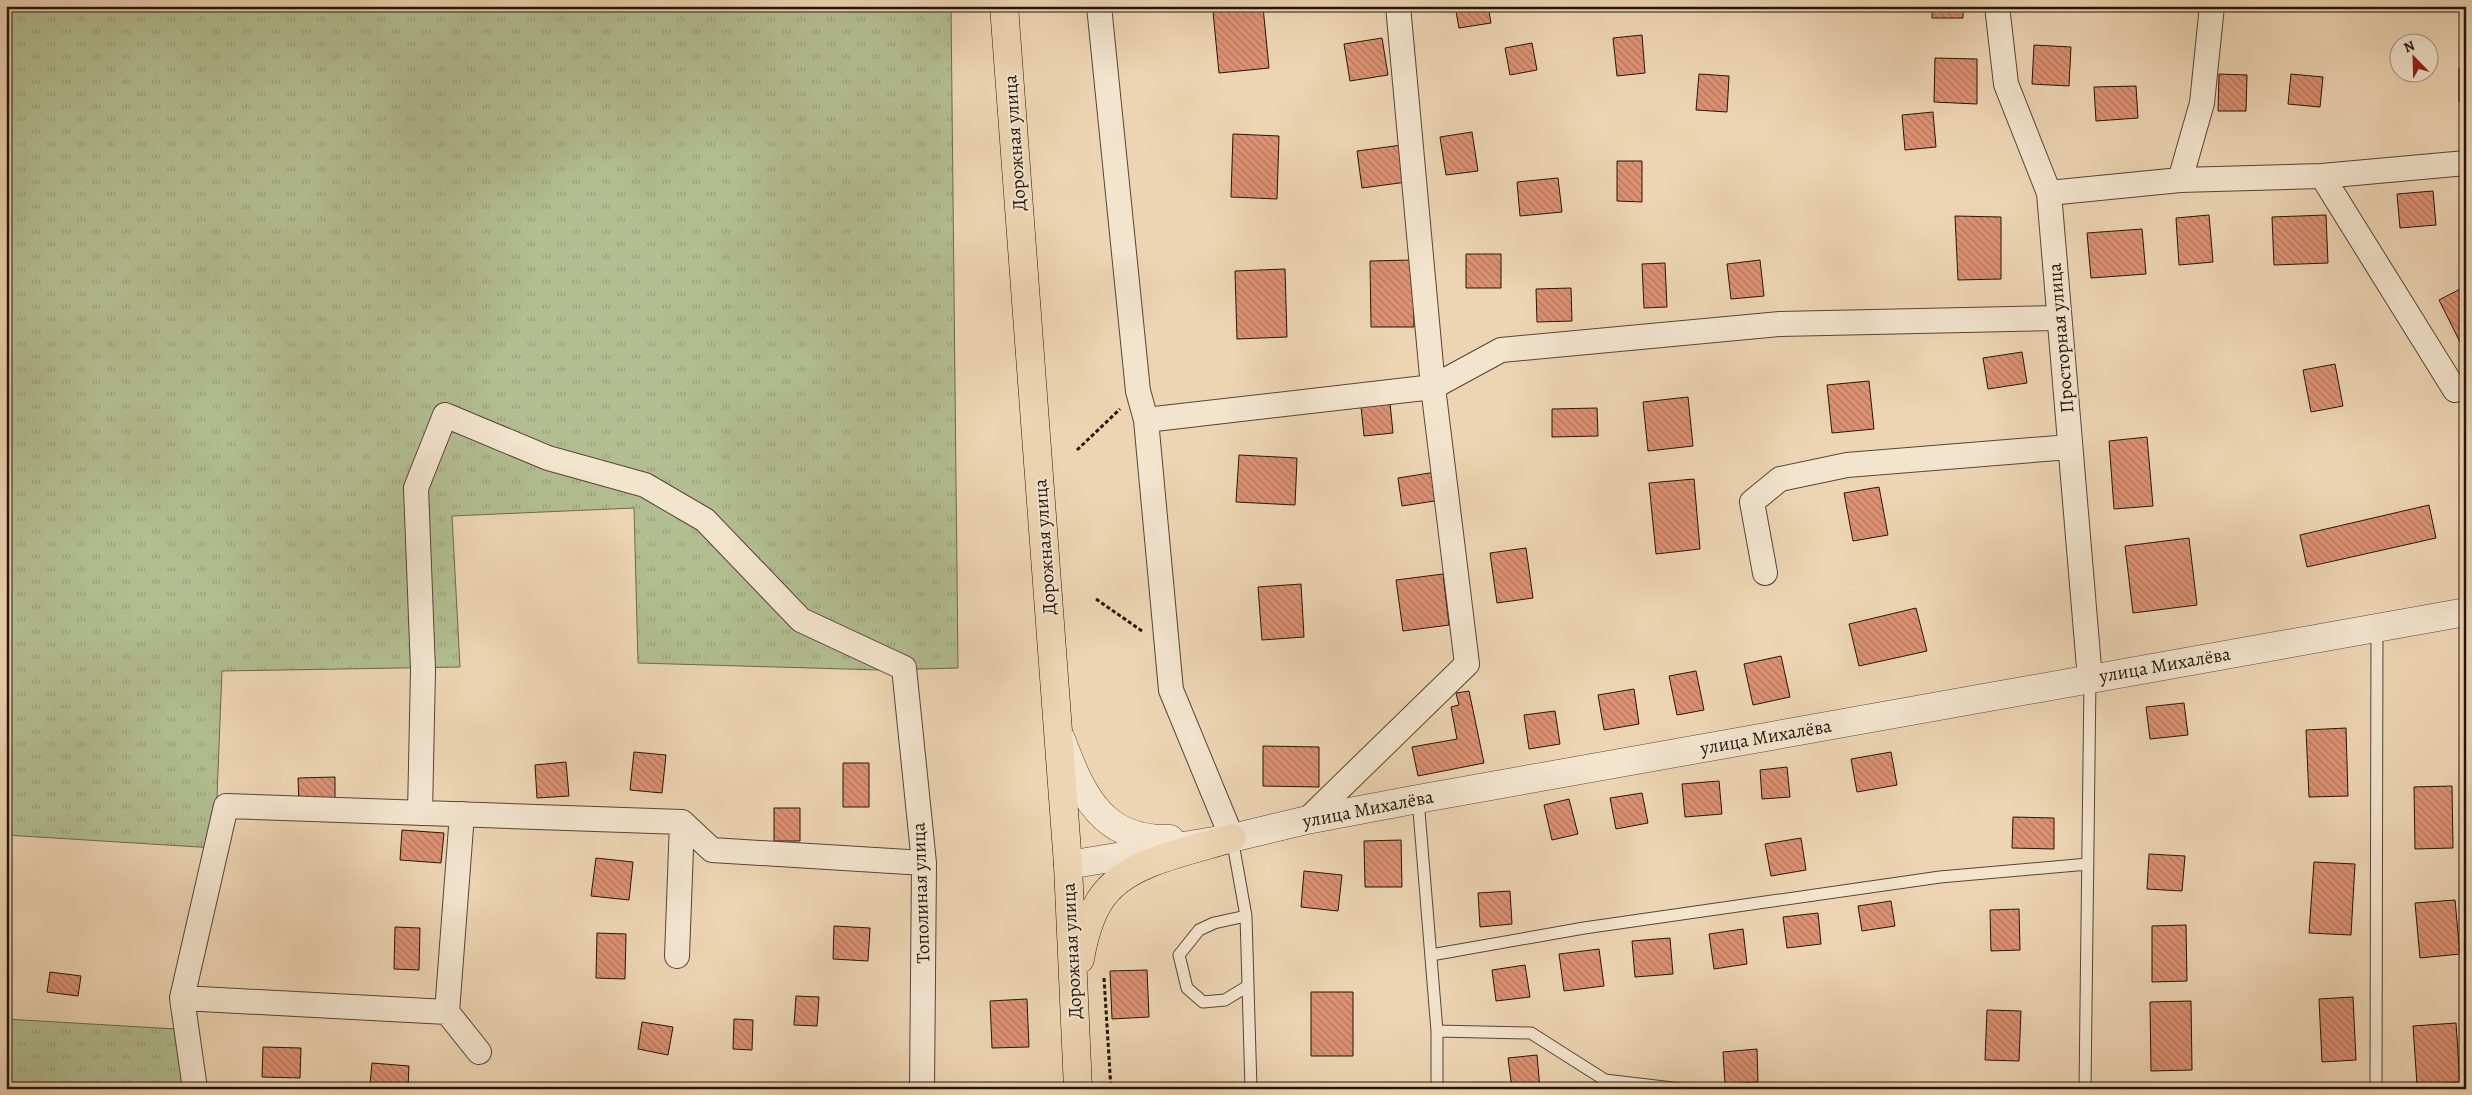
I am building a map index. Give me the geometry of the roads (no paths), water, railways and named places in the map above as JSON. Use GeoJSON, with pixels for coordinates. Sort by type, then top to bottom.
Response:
{"type":"FeatureCollection","features":[{"type":"Feature","properties":{"kind":"highway","name":"Дорожная улица"},"geometry":{"type":"LineString","coordinates":[[1004,6],[1068,865],[1078,1089]]}},
{"type":"Feature","properties":{"kind":"highway"},"geometry":{"type":"LineString","coordinates":[[1074,990],[1082,944],[1094,913],[1108,889],[1133,871],[1232,838]]}},
{"type":"Feature","properties":{"kind":"street"},"geometry":{"type":"LineString","coordinates":[[1058,733],[1086,796],[1105,820],[1131,834],[1163,840],[1232,838],[1171,690],[1146,420],[1138,391],[1099,6]]}},
{"type":"Feature","properties":{"kind":"street"},"geometry":{"type":"LineString","coordinates":[[1307,820],[1467,664],[1433,387],[1398,6]]}},
{"type":"Feature","properties":{"kind":"street","name":"Просторная улица"},"geometry":{"type":"LineString","coordinates":[[1997,6],[2006,84],[2049,194],[2090,678]]}},
{"type":"Feature","properties":{"kind":"street"},"geometry":{"type":"LineString","coordinates":[[2180,180],[2202,103],[2212,6]]}},
{"type":"Feature","properties":{"kind":"street"},"geometry":{"type":"LineString","coordinates":[[2049,194],[2180,180],[2322,176],[2466,163]]}},
{"type":"Feature","properties":{"kind":"street"},"geometry":{"type":"LineString","coordinates":[[2322,176],[2455,390]]}},
{"type":"Feature","properties":{"kind":"street"},"geometry":{"type":"LineString","coordinates":[[1146,420],[1433,387],[1501,350],[1780,324],[2059,318]]}},
{"type":"Feature","properties":{"kind":"street","name":"Тополиная улица"},"geometry":{"type":"LineString","coordinates":[[420,813],[423,670],[416,488],[445,415],[548,458],[645,485],[705,520],[801,620],[904,668],[924,863],[922,1089]]}},
{"type":"Feature","properties":{"kind":"street"},"geometry":{"type":"LineString","coordinates":[[1765,573],[1752,502],[1780,479],[1847,466],[2070,447]]}},
{"type":"Feature","properties":{"kind":"street","name":"улица Михалёва"},"geometry":{"type":"LineString","coordinates":[[1068,865],[1232,838],[1307,820],[1418,799],[2466,612]]}},
{"type":"Feature","properties":{"kind":"street"},"geometry":{"type":"LineString","coordinates":[[195,1089],[182,998],[226,806],[682,822],[712,850],[924,863]]}},
{"type":"Feature","properties":{"kind":"street"},"geometry":{"type":"LineString","coordinates":[[462,814],[448,1012],[479,1052]]}},
{"type":"Feature","properties":{"kind":"street"},"geometry":{"type":"LineString","coordinates":[[678,956],[682,822]]}},
{"type":"Feature","properties":{"kind":"street"},"geometry":{"type":"LineString","coordinates":[[182,998],[448,1012]]}},
{"type":"Feature","properties":{"kind":"lane"},"geometry":{"type":"LineString","coordinates":[[2376,1089],[2377,628]]}},
{"type":"Feature","properties":{"kind":"lane"},"geometry":{"type":"LineString","coordinates":[[2085,1089],[2090,678]]}},
{"type":"Feature","properties":{"kind":"lane"},"geometry":{"type":"LineString","coordinates":[[1418,799],[1437,1031],[1437,1089]]}},
{"type":"Feature","properties":{"kind":"lane"},"geometry":{"type":"LineString","coordinates":[[1232,838],[1246,916],[1251,1089]]}},
{"type":"Feature","properties":{"kind":"lane"},"geometry":{"type":"LineString","coordinates":[[1431,955],[1593,927],[1940,877],[2088,864]]}},
{"type":"Feature","properties":{"kind":"lane"},"geometry":{"type":"LineString","coordinates":[[1246,916],[1214,923],[1199,930],[1179,955],[1187,988],[1203,1002],[1226,1000],[1248,986]]}},
{"type":"Feature","properties":{"kind":"lane"},"geometry":{"type":"LineString","coordinates":[[1437,1031],[1531,1032],[1605,1080],[1681,1089]]}}]}
